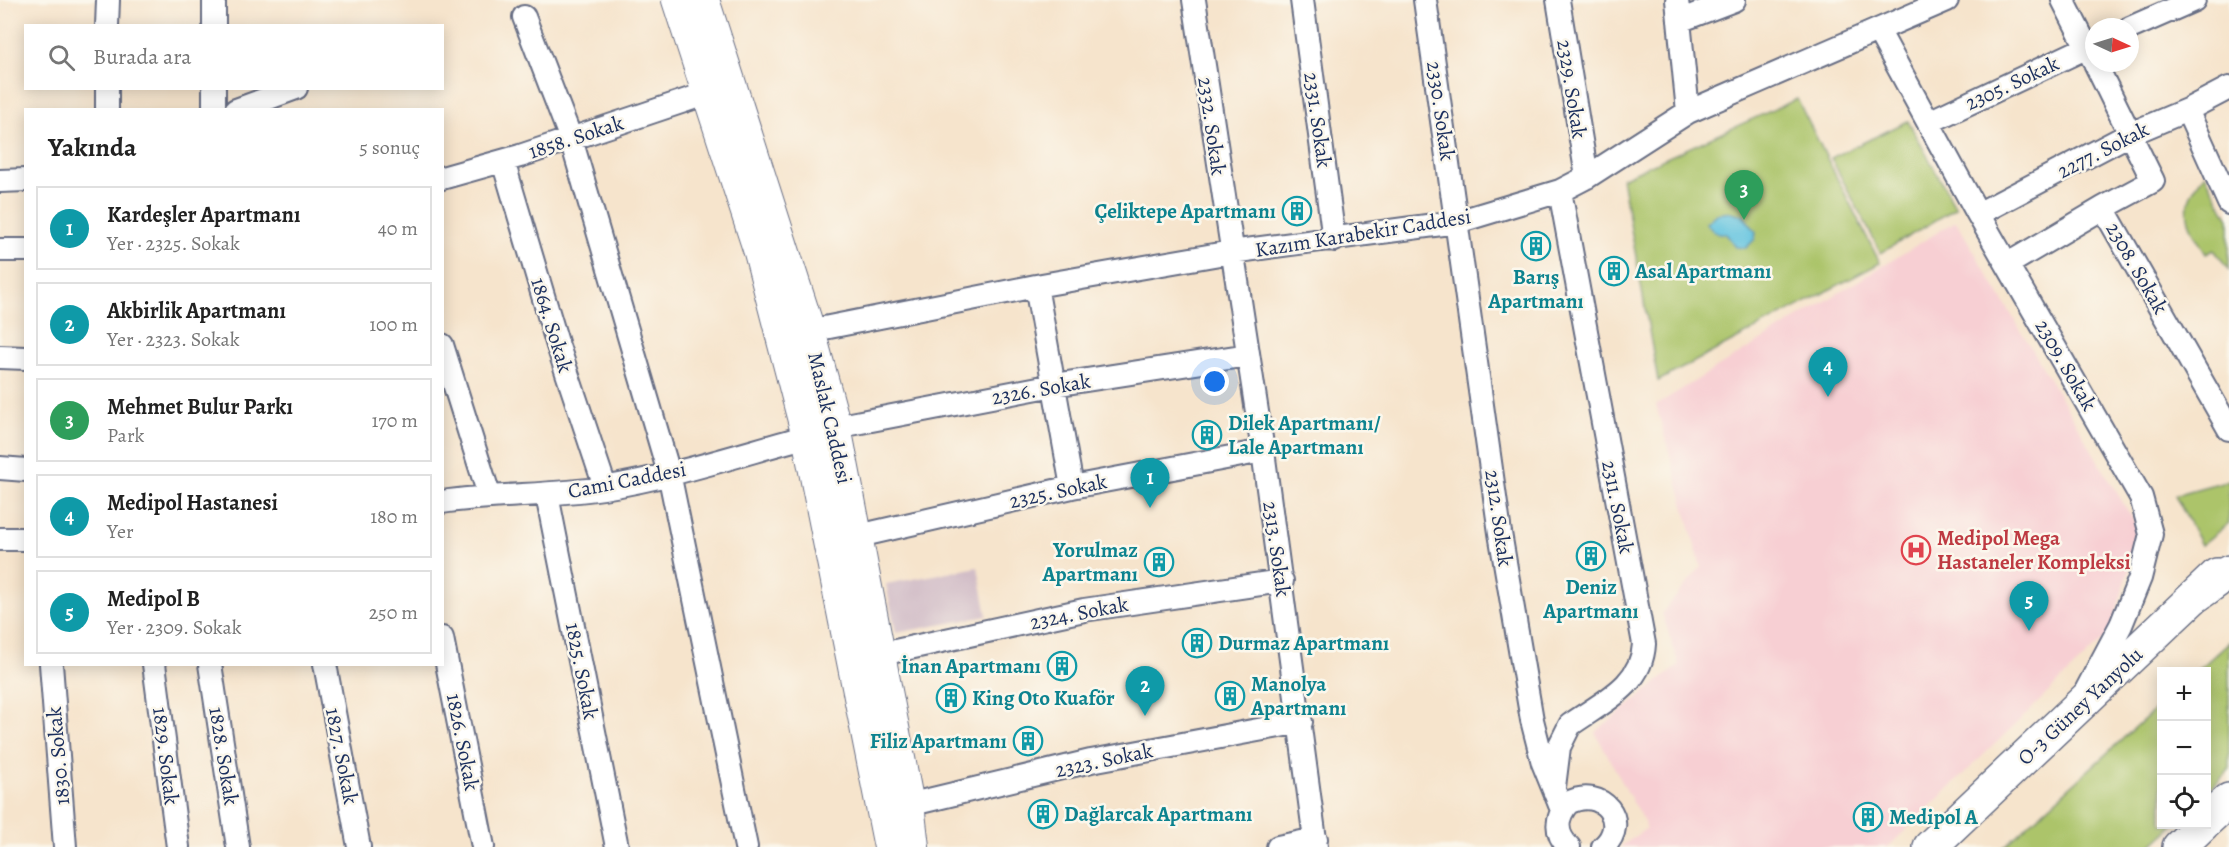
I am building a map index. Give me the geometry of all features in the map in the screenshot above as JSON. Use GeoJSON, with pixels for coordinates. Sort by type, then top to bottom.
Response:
{"type":"FeatureCollection","features":[{"type":"Feature","properties":{"kind":"main road","name":"Maslak Caddesi"},"geometry":{"type":"LineString","coordinates":[[678,0],[854,537],[908,805],[913,847]]}},
{"type":"Feature","properties":{"kind":"main road","name":"Maslak Caddesi"},"geometry":{"type":"LineString","coordinates":[[703,0],[809,331],[821,432],[890,847]]}},
{"type":"Feature","properties":{"kind":"main road","name":"O-3 Güney Yanyolu"},"geometry":{"type":"LineString","coordinates":[[1930,847],[2229,563]]}},
{"type":"Feature","properties":{"kind":"main road"},"geometry":{"type":"LineString","coordinates":[[2197,595],[2229,572]]}},
{"type":"Feature","properties":{"kind":"main road"},"geometry":{"type":"LineString","coordinates":[[2211,816],[2229,800]]}},
{"type":"Feature","properties":{"kind":"main road"},"geometry":{"type":"LineString","coordinates":[[2179,847],[2199,829]]}},
{"type":"Feature","properties":{"kind":"street"},"geometry":{"type":"LineString","coordinates":[[108,0],[108,24]]}},
{"type":"Feature","properties":{"kind":"street"},"geometry":{"type":"LineString","coordinates":[[214,0],[214,24]]}},
{"type":"Feature","properties":{"kind":"street","name":"2332. Sokak"},"geometry":{"type":"LineString","coordinates":[[1194,0],[1231,252]]}},
{"type":"Feature","properties":{"kind":"street","name":"2331. Sokak"},"geometry":{"type":"LineString","coordinates":[[1302,0],[1334,240]]}},
{"type":"Feature","properties":{"kind":"street","name":"2330. Sokak"},"geometry":{"type":"LineString","coordinates":[[1425,0],[1457,222]]}},
{"type":"Feature","properties":{"kind":"street","name":"2329. Sokak"},"geometry":{"type":"LineString","coordinates":[[1558,0],[1587,177]]}},
{"type":"Feature","properties":{"kind":"street"},"geometry":{"type":"LineString","coordinates":[[1688,112],[1678,10],[1734,0]]}},
{"type":"Feature","properties":{"kind":"street","name":"Kazım Karabekir Caddesi"},"geometry":{"type":"LineString","coordinates":[[809,331],[1036,286],[1231,252],[1457,222],[1560,190],[1587,177],[1688,112],[1947,0]]}},
{"type":"Feature","properties":{"kind":"street","name":"2308. Sokak"},"geometry":{"type":"LineString","coordinates":[[2063,0],[2085,40]]}},
{"type":"Feature","properties":{"kind":"street"},"geometry":{"type":"LineString","coordinates":[[2139,24],[2194,0]]}},
{"type":"Feature","properties":{"kind":"street"},"geometry":{"type":"LineString","coordinates":[[524,17],[571,139],[669,473],[746,847]]}},
{"type":"Feature","properties":{"kind":"street","name":"2309. Sokak"},"geometry":{"type":"LineString","coordinates":[[1878,30],[1978,214],[2141,497],[2151,534],[2140,578],[2121,625],[2075,711]]}},
{"type":"Feature","properties":{"kind":"street","name":"2305. Sokak"},"geometry":{"type":"LineString","coordinates":[[1929,122],[2085,57]]}},
{"type":"Feature","properties":{"kind":"street","name":"2308. Sokak"},"geometry":{"type":"LineString","coordinates":[[2101,72],[2153,181],[2103,208],[2229,429]]}},
{"type":"Feature","properties":{"kind":"street","name":"2277. Sokak"},"geometry":{"type":"LineString","coordinates":[[1978,214],[2130,134],[2187,110],[2229,88]]}},
{"type":"Feature","properties":{"kind":"street"},"geometry":{"type":"LineString","coordinates":[[107,90],[107,108]]}},
{"type":"Feature","properties":{"kind":"street"},"geometry":{"type":"LineString","coordinates":[[214,90],[214,108]]}},
{"type":"Feature","properties":{"kind":"street"},"geometry":{"type":"LineString","coordinates":[[242,108],[293,90]]}},
{"type":"Feature","properties":{"kind":"street"},"geometry":{"type":"LineString","coordinates":[[296,90],[299,108]]}},
{"type":"Feature","properties":{"kind":"street","name":"1858. Sokak"},"geometry":{"type":"LineString","coordinates":[[444,177],[503,161],[708,93]]}},
{"type":"Feature","properties":{"kind":"street"},"geometry":{"type":"LineString","coordinates":[[2187,110],[2229,203]]}},
{"type":"Feature","properties":{"kind":"street","name":"1864. Sokak"},"geometry":{"type":"LineString","coordinates":[[503,161],[558,346],[605,488]]}},
{"type":"Feature","properties":{"kind":"street"},"geometry":{"type":"LineString","coordinates":[[0,181],[24,180]]}},
{"type":"Feature","properties":{"kind":"street","name":"2311. Sokak"},"geometry":{"type":"LineString","coordinates":[[1560,190],[1644,644],[1643,658],[1633,680],[1570,725],[1564,734]]}},
{"type":"Feature","properties":{"kind":"street"},"geometry":{"type":"LineString","coordinates":[[2008,264],[2103,208]]}},
{"type":"Feature","properties":{"kind":"street","name":"2312. Sokak"},"geometry":{"type":"LineString","coordinates":[[1457,222],[1500,532],[1532,720],[1543,763],[1562,810]]}},
{"type":"Feature","properties":{"kind":"street"},"geometry":{"type":"LineString","coordinates":[[0,250],[24,250]]}},
{"type":"Feature","properties":{"kind":"street","name":"2313. Sokak"},"geometry":{"type":"LineString","coordinates":[[1231,252],[1282,581],[1316,843]]}},
{"type":"Feature","properties":{"kind":"street"},"geometry":{"type":"LineString","coordinates":[[1036,286],[1072,487]]}},
{"type":"Feature","properties":{"kind":"street"},"geometry":{"type":"LineString","coordinates":[[444,351],[489,495]]}},
{"type":"Feature","properties":{"kind":"street","name":"2326. Sokak"},"geometry":{"type":"LineString","coordinates":[[821,432],[1054,385],[1248,355]]}},
{"type":"Feature","properties":{"kind":"street"},"geometry":{"type":"LineString","coordinates":[[0,357],[24,358]]}},
{"type":"Feature","properties":{"kind":"street","name":"Cami Caddesi"},"geometry":{"type":"LineString","coordinates":[[444,502],[489,495],[547,495],[605,488],[821,432]]}},
{"type":"Feature","properties":{"kind":"street","name":"2325. Sokak"},"geometry":{"type":"LineString","coordinates":[[854,537],[1072,487],[1263,451]]}},
{"type":"Feature","properties":{"kind":"street"},"geometry":{"type":"LineString","coordinates":[[0,468],[24,470]]}},
{"type":"Feature","properties":{"kind":"street","name":"1825. Sokak"},"geometry":{"type":"LineString","coordinates":[[547,495],[617,847]]}},
{"type":"Feature","properties":{"kind":"street"},"geometry":{"type":"LineString","coordinates":[[0,539],[24,539]]}},
{"type":"Feature","properties":{"kind":"street","name":"2324. Sokak"},"geometry":{"type":"LineString","coordinates":[[877,655],[1084,610],[1282,581]]}},
{"type":"Feature","properties":{"kind":"street","name":"1826. Sokak"},"geometry":{"type":"LineString","coordinates":[[444,648],[483,847]]}},
{"type":"Feature","properties":{"kind":"street","name":"1830. Sokak"},"geometry":{"type":"LineString","coordinates":[[51,666],[65,847]]}},
{"type":"Feature","properties":{"kind":"street","name":"1829. Sokak"},"geometry":{"type":"LineString","coordinates":[[154,666],[178,847]]}},
{"type":"Feature","properties":{"kind":"street","name":"1828. Sokak"},"geometry":{"type":"LineString","coordinates":[[210,666],[238,847]]}},
{"type":"Feature","properties":{"kind":"street","name":"1827. Sokak"},"geometry":{"type":"LineString","coordinates":[[325,666],[359,847]]}},
{"type":"Feature","properties":{"kind":"street"},"geometry":{"type":"LineString","coordinates":[[1532,720],[1564,734],[1554,788]]}},
{"type":"Feature","properties":{"kind":"street","name":"2323. Sokak"},"geometry":{"type":"LineString","coordinates":[[908,805],[1091,761],[1301,722]]}},
{"type":"Feature","properties":{"kind":"street"},"geometry":{"type":"LineString","coordinates":[[1560,845],[1558,820],[1562,810],[1577,798],[1586,796],[1604,803],[1614,819],[1614,828],[1603,847]]}},
{"type":"Feature","properties":{"kind":"street"},"geometry":{"type":"LineString","coordinates":[[1278,847],[1316,843]]}},
{"type":"Feature","properties":{"kind":"shaded area","name":"Medipol Mega Hastaneler Kompleksi"},"geometry":{"type":"Polygon","coordinates":[[[1956,221],[2141,533],[2109,634],[1888,847],[1620,847],[1647,828],[1595,732],[1679,665],[1662,613],[1701,567],[1656,405],[1956,221]]]}},
{"type":"Feature","properties":{"kind":"shaded area"},"geometry":{"type":"Polygon","coordinates":[[[978,567],[987,616],[896,633],[886,584],[978,567]]]}},
{"type":"Feature","properties":{"kind":"green space"},"geometry":{"type":"Polygon","coordinates":[[[1797,99],[1880,263],[1658,381],[1622,178],[1797,99]]]}},
{"type":"Feature","properties":{"kind":"green space"},"geometry":{"type":"Polygon","coordinates":[[[1908,121],[1956,208],[1881,253],[1831,158],[1908,121]]]}},
{"type":"Feature","properties":{"kind":"green space"},"geometry":{"type":"Polygon","coordinates":[[[2205,174],[2229,219],[2229,269],[2214,250],[2206,254],[2190,223],[2188,205],[2196,186],[2205,174]]]}},
{"type":"Feature","properties":{"kind":"green space"},"geometry":{"type":"Polygon","coordinates":[[[2229,480],[2229,523],[2201,545],[2175,495],[2229,480]]]}},
{"type":"Feature","properties":{"kind":"green space"},"geometry":{"type":"Polygon","coordinates":[[[2229,642],[2229,770],[2211,789],[2211,667],[2201,667],[2229,642]]]}},
{"type":"Feature","properties":{"kind":"green space"},"geometry":{"type":"Polygon","coordinates":[[[2157,708],[2157,829],[2170,829],[2150,847],[2004,847],[2157,708]]]}},
{"type":"Feature","properties":{"kind":"water"},"geometry":{"type":"Polygon","coordinates":[[[1731,212],[1743,215],[1756,232],[1755,239],[1746,248],[1736,247],[1726,234],[1714,232],[1706,223],[1716,214],[1731,212]]]}},
{"type":"Feature","properties":{"kind":"place","name":"Çeliktepe Apartmanı"},"geometry":{"type":"Point","coordinates":[1297,211]}},
{"type":"Feature","properties":{"kind":"place","name":"Mehmet Bulur Parkı"},"geometry":{"type":"Point","coordinates":[1744,220]}},
{"type":"Feature","properties":{"kind":"place","name":"Barış Apartmanı"},"geometry":{"type":"Point","coordinates":[1536,246]}},
{"type":"Feature","properties":{"kind":"place","name":"Asal Apartmanı"},"geometry":{"type":"Point","coordinates":[1614,271]}},
{"type":"Feature","properties":{"kind":"place","name":"Medipol Hastanesi"},"geometry":{"type":"Point","coordinates":[1828,397]}},
{"type":"Feature","properties":{"kind":"place","name":"Dilek Apartmanı/ Lale Apartmanı"},"geometry":{"type":"Point","coordinates":[1207,435]}},
{"type":"Feature","properties":{"kind":"place","name":"Kardeşler Apartmanı"},"geometry":{"type":"Point","coordinates":[1150,508]}},
{"type":"Feature","properties":{"kind":"place","name":"Medipol Mega Hastaneler Kompleksi"},"geometry":{"type":"Point","coordinates":[1916,550]}},
{"type":"Feature","properties":{"kind":"place","name":"Deniz Apartmanı"},"geometry":{"type":"Point","coordinates":[1591,556]}},
{"type":"Feature","properties":{"kind":"place","name":"Yorulmaz Apartmanı"},"geometry":{"type":"Point","coordinates":[1159,562]}},
{"type":"Feature","properties":{"kind":"place","name":"Medipol B"},"geometry":{"type":"Point","coordinates":[2029,631]}},
{"type":"Feature","properties":{"kind":"place","name":"Durmaz Apartmanı"},"geometry":{"type":"Point","coordinates":[1197,643]}},
{"type":"Feature","properties":{"kind":"place","name":"İnan Apartmanı"},"geometry":{"type":"Point","coordinates":[1062,666]}},
{"type":"Feature","properties":{"kind":"place","name":"Manolya Apartmanı"},"geometry":{"type":"Point","coordinates":[1230,696]}},
{"type":"Feature","properties":{"kind":"place","name":"King Oto Kuaför"},"geometry":{"type":"Point","coordinates":[951,698]}},
{"type":"Feature","properties":{"kind":"place","name":"Akbirlik Apartmanı"},"geometry":{"type":"Point","coordinates":[1145,716]}},
{"type":"Feature","properties":{"kind":"place","name":"Filiz Apartmanı"},"geometry":{"type":"Point","coordinates":[1028,741]}},
{"type":"Feature","properties":{"kind":"place","name":"Dağlarcak Apartmanı"},"geometry":{"type":"Point","coordinates":[1043,814]}},
{"type":"Feature","properties":{"kind":"place","name":"Medipol A"},"geometry":{"type":"Point","coordinates":[1868,817]}}]}
